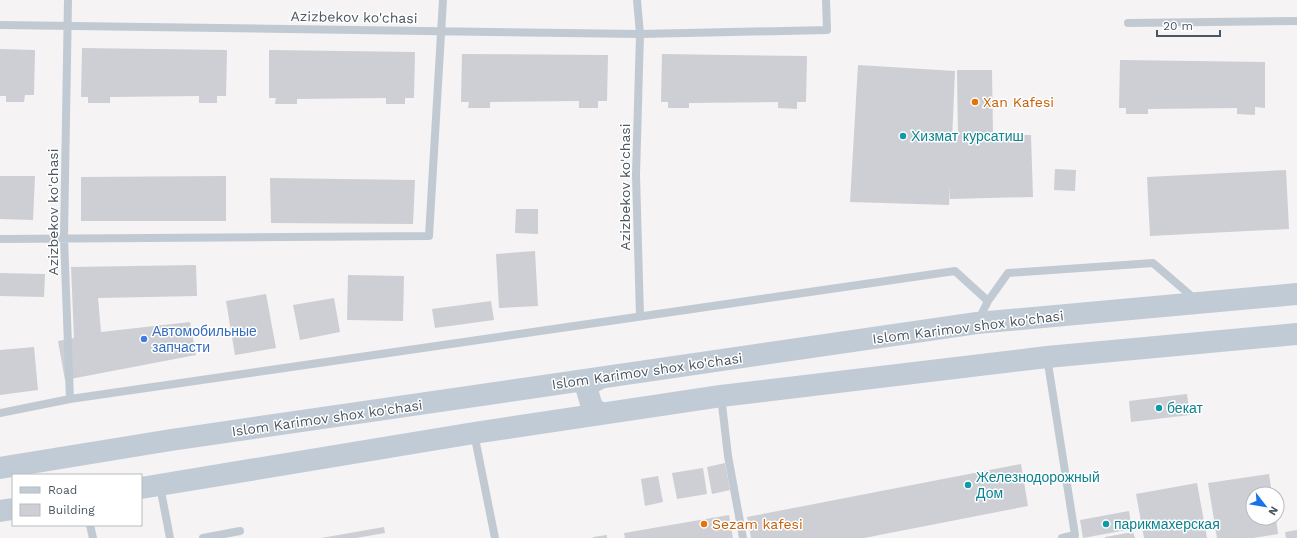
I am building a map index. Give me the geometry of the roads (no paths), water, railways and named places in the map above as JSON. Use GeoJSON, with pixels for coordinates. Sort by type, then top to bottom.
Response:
{"type":"FeatureCollection","features":[{"type":"Feature","properties":{"kind":"main road","name":"Islom Karimov shox ko'chasi"},"geometry":{"type":"LineString","coordinates":[[0,468],[171,440],[977,323],[1297,294]]}},
{"type":"Feature","properties":{"kind":"main road"},"geometry":{"type":"LineString","coordinates":[[150,487],[474,433],[721,396],[1047,357],[1297,334]]}},
{"type":"Feature","properties":{"kind":"main road"},"geometry":{"type":"LineString","coordinates":[[600,378],[591,384],[587,390],[592,407],[601,414]]}},
{"type":"Feature","properties":{"kind":"main road"},"geometry":{"type":"LineString","coordinates":[[0,511],[12,509]]}},
{"type":"Feature","properties":{"kind":"lane","name":"Azizbekov ko'chasi"},"geometry":{"type":"LineString","coordinates":[[68,0],[64,238],[70,399]]}},
{"type":"Feature","properties":{"kind":"lane"},"geometry":{"type":"LineString","coordinates":[[0,239],[429,236],[443,0]]}},
{"type":"Feature","properties":{"kind":"lane","name":"Azizbekov ko'chasi"},"geometry":{"type":"LineString","coordinates":[[637,0],[640,34],[636,175],[640,316]]}},
{"type":"Feature","properties":{"kind":"lane","name":"Azizbekov ko'chasi"},"geometry":{"type":"LineString","coordinates":[[0,25],[640,34],[826,30],[826,0]]}},
{"type":"Feature","properties":{"kind":"lane"},"geometry":{"type":"LineString","coordinates":[[1128,23],[1297,21]]}},
{"type":"Feature","properties":{"kind":"lane"},"geometry":{"type":"LineString","coordinates":[[977,323],[988,301],[1008,273],[1153,263],[1200,302]]}},
{"type":"Feature","properties":{"kind":"lane"},"geometry":{"type":"LineString","coordinates":[[0,413],[70,399],[955,271],[988,301]]}},
{"type":"Feature","properties":{"kind":"lane"},"geometry":{"type":"LineString","coordinates":[[1047,357],[1074,535],[1062,538]]}},
{"type":"Feature","properties":{"kind":"lane"},"geometry":{"type":"LineString","coordinates":[[721,396],[728,456],[743,538]]}},
{"type":"Feature","properties":{"kind":"lane"},"geometry":{"type":"LineString","coordinates":[[474,433],[495,538]]}},
{"type":"Feature","properties":{"kind":"lane"},"geometry":{"type":"LineString","coordinates":[[150,487],[170,538]]}},
{"type":"Feature","properties":{"kind":"lane"},"geometry":{"type":"LineString","coordinates":[[90,526],[93,538]]}},
{"type":"Feature","properties":{"kind":"lane"},"geometry":{"type":"LineString","coordinates":[[203,538],[240,531]]}},
{"type":"Feature","properties":{"kind":"place","name":"Xan Kafesi"},"geometry":{"type":"Point","coordinates":[975,102]}},
{"type":"Feature","properties":{"kind":"place","name":"Хизмат курсатиш"},"geometry":{"type":"Point","coordinates":[903,136]}},
{"type":"Feature","properties":{"kind":"place","name":"Автомобильные запчасти"},"geometry":{"type":"Point","coordinates":[144,339]}},
{"type":"Feature","properties":{"kind":"place","name":"бекат"},"geometry":{"type":"Point","coordinates":[1159,408]}},
{"type":"Feature","properties":{"kind":"place","name":"Железнодорожный Дом"},"geometry":{"type":"Point","coordinates":[968,485]}},
{"type":"Feature","properties":{"kind":"place","name":"Sezam kafesi"},"geometry":{"type":"Point","coordinates":[704,524]}},
{"type":"Feature","properties":{"kind":"place","name":"парикмахерская"},"geometry":{"type":"Point","coordinates":[1106,524]}}]}
